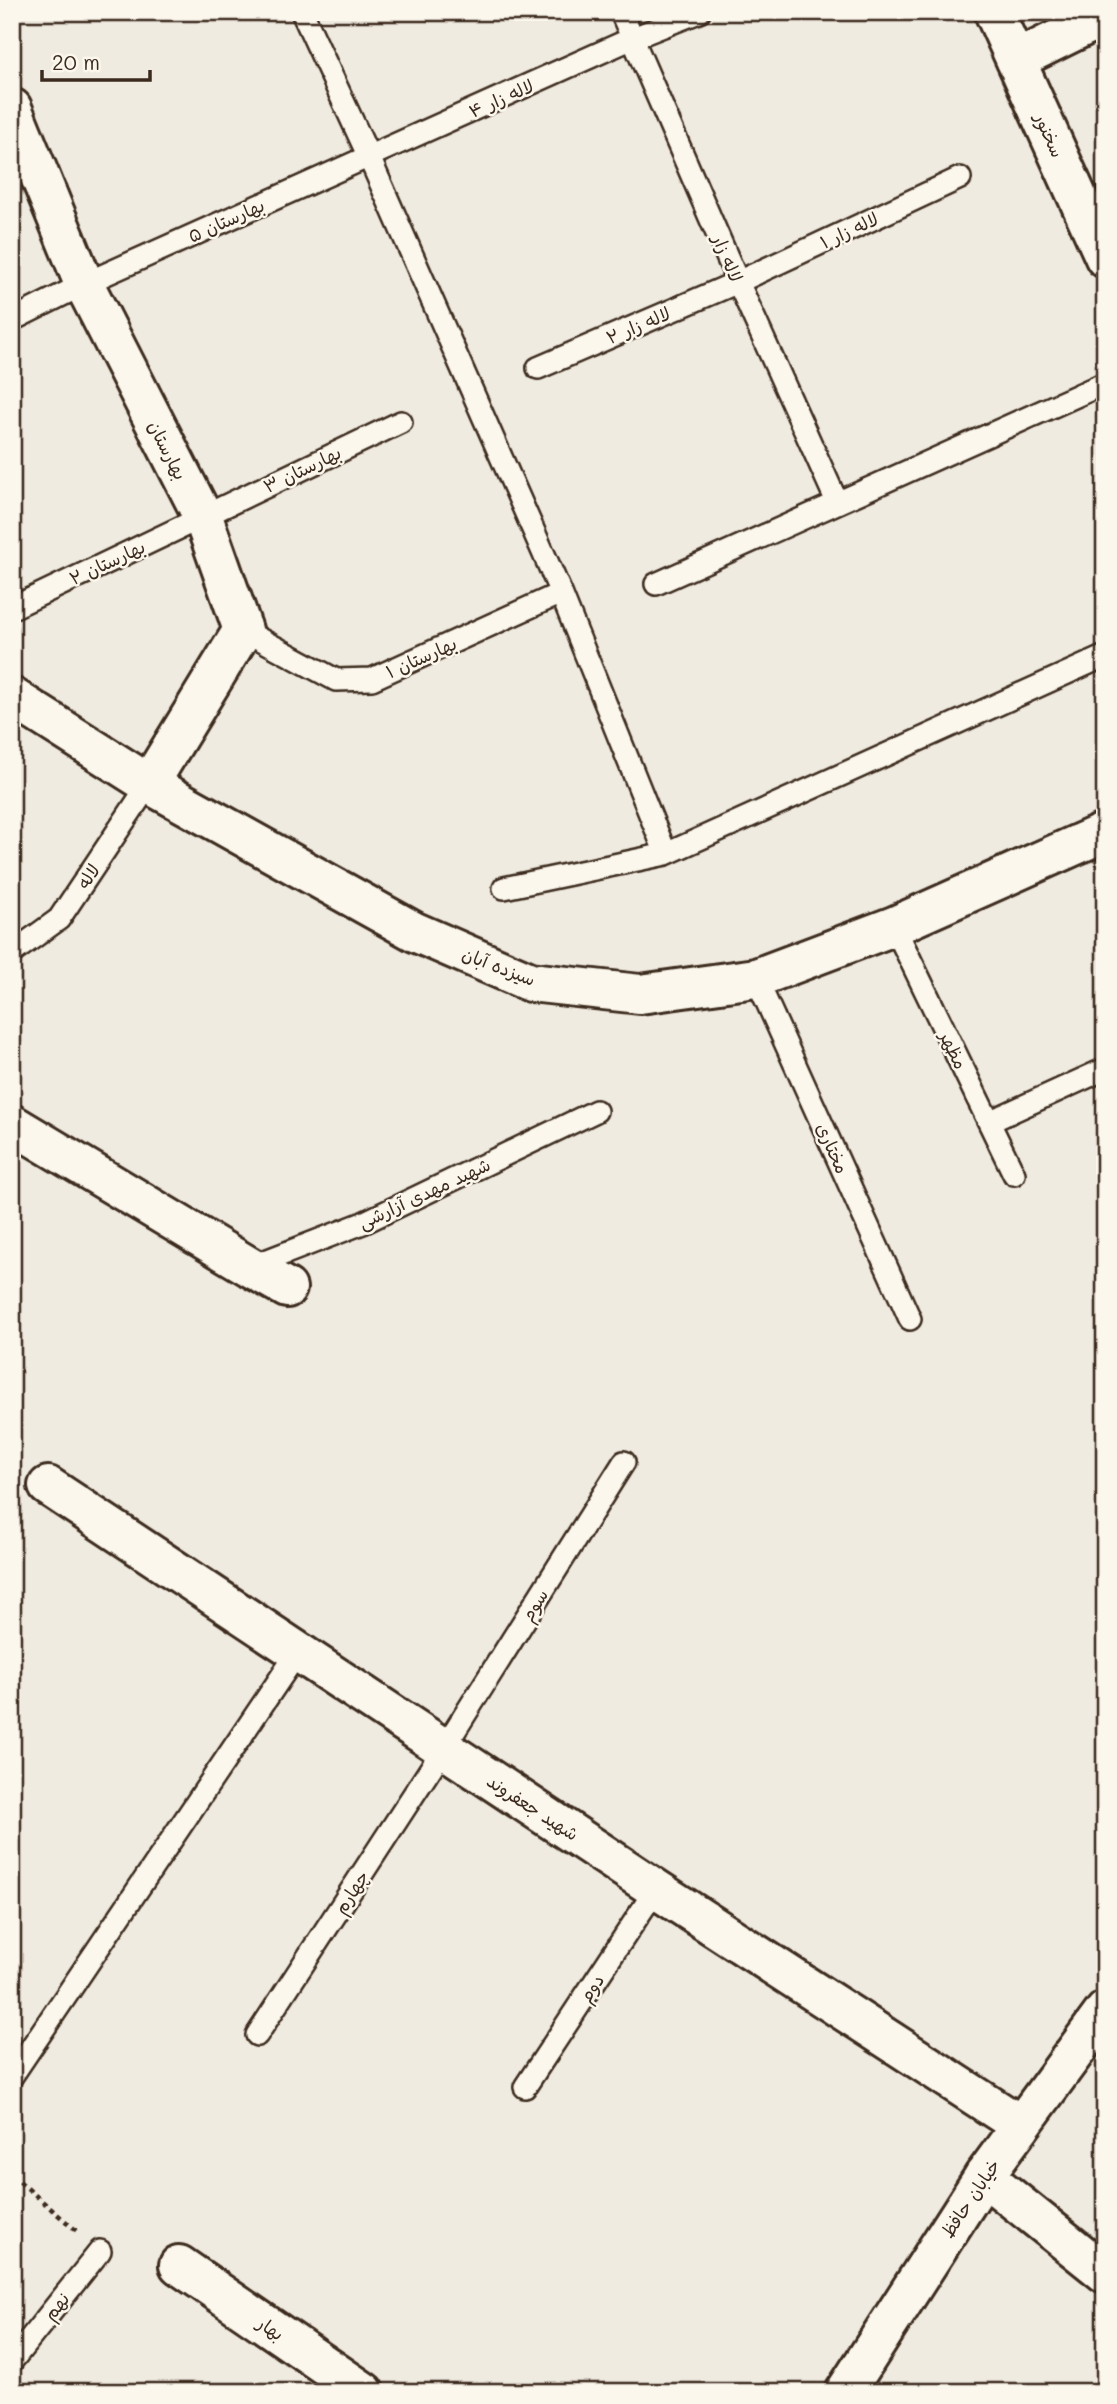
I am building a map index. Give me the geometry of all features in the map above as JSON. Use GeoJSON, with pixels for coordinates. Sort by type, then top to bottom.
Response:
{"type":"FeatureCollection","features":[{"type":"Feature","properties":{"kind":"street","name":"سخنور"},"geometry":{"type":"LineString","coordinates":[[994,12],[1102,243]]}},
{"type":"Feature","properties":{"kind":"street"},"geometry":{"type":"LineString","coordinates":[[1016,60],[1105,16]]}},
{"type":"Feature","properties":{"kind":"street","name":"بهارستان"},"geometry":{"type":"LineString","coordinates":[[12,108],[84,284],[203,517],[243,630]]}},
{"type":"Feature","properties":{"kind":"street"},"geometry":{"type":"LineString","coordinates":[[149,784],[243,630]]}},
{"type":"Feature","properties":{"kind":"street","name":"سیزده آبان"},"geometry":{"type":"LineString","coordinates":[[12,697],[149,784],[415,932],[530,982],[640,995],[756,978],[894,926],[1105,832]]}},
{"type":"Feature","properties":{"kind":"street"},"geometry":{"type":"LineString","coordinates":[[12,1124],[287,1288]]}},
{"type":"Feature","properties":{"kind":"street","name":"شهید جعفروند"},"geometry":{"type":"LineString","coordinates":[[47,1486],[656,1889],[1020,2125]]}},
{"type":"Feature","properties":{"kind":"street","name":"خیابان حافظ"},"geometry":{"type":"LineString","coordinates":[[845,2392],[984,2176],[1105,2011]]}},
{"type":"Feature","properties":{"kind":"street"},"geometry":{"type":"LineString","coordinates":[[984,2176],[1105,2273]]}},
{"type":"Feature","properties":{"kind":"street","name":"بهار"},"geometry":{"type":"LineString","coordinates":[[178,2265],[363,2392]]}},
{"type":"Feature","properties":{"kind":"lane"},"geometry":{"type":"LineString","coordinates":[[302,12],[369,157],[561,593],[666,853]]}},
{"type":"Feature","properties":{"kind":"lane","name":"لاله زار"},"geometry":{"type":"LineString","coordinates":[[621,12],[837,502]]}},
{"type":"Feature","properties":{"kind":"lane","name":"لاله زار ۴"},"geometry":{"type":"LineString","coordinates":[[369,157],[633,38],[699,12]]}},
{"type":"Feature","properties":{"kind":"lane","name":"بهارستان ۵"},"geometry":{"type":"LineString","coordinates":[[12,320],[84,284],[369,157]]}},
{"type":"Feature","properties":{"kind":"lane","name":"لاله زار ۱"},"geometry":{"type":"LineString","coordinates":[[738,282],[960,178]]}},
{"type":"Feature","properties":{"kind":"lane","name":"لاله زار ۲"},"geometry":{"type":"LineString","coordinates":[[538,368],[738,282]]}},
{"type":"Feature","properties":{"kind":"lane"},"geometry":{"type":"LineString","coordinates":[[656,584],[1105,383]]}},
{"type":"Feature","properties":{"kind":"lane","name":"بهارستان ۳"},"geometry":{"type":"LineString","coordinates":[[203,517],[401,422]]}},
{"type":"Feature","properties":{"kind":"lane","name":"بهارستان ۲"},"geometry":{"type":"LineString","coordinates":[[12,608],[203,517]]}},
{"type":"Feature","properties":{"kind":"lane","name":"بهارستان ۱"},"geometry":{"type":"LineString","coordinates":[[243,630],[336,680],[372,679],[561,593]]}},
{"type":"Feature","properties":{"kind":"lane"},"geometry":{"type":"LineString","coordinates":[[505,888],[666,853],[1105,656]]}},
{"type":"Feature","properties":{"kind":"lane","name":"لاله"},"geometry":{"type":"LineString","coordinates":[[12,953],[59,919],[149,784]]}},
{"type":"Feature","properties":{"kind":"lane","name":"مظهر"},"geometry":{"type":"LineString","coordinates":[[894,926],[1014,1174]]}},
{"type":"Feature","properties":{"kind":"lane","name":"مختاری"},"geometry":{"type":"LineString","coordinates":[[756,978],[910,1319]]}},
{"type":"Feature","properties":{"kind":"lane"},"geometry":{"type":"LineString","coordinates":[[989,1122],[1105,1069]]}},
{"type":"Feature","properties":{"kind":"lane","name":"شهید مهدی آزارشی"},"geometry":{"type":"LineString","coordinates":[[250,1267],[363,1223],[596,1111]]}},
{"type":"Feature","properties":{"kind":"lane","name":"سوم"},"geometry":{"type":"LineString","coordinates":[[444,1748],[624,1462]]}},
{"type":"Feature","properties":{"kind":"lane"},"geometry":{"type":"LineString","coordinates":[[12,2076],[298,1652]]}},
{"type":"Feature","properties":{"kind":"lane","name":"چهارم"},"geometry":{"type":"LineString","coordinates":[[257,2035],[444,1748]]}},
{"type":"Feature","properties":{"kind":"lane","name":"دوم"},"geometry":{"type":"LineString","coordinates":[[525,2087],[656,1889]]}},
{"type":"Feature","properties":{"kind":"lane","name":"نهم"},"geometry":{"type":"LineString","coordinates":[[12,2361],[100,2251]]}},
{"type":"Feature","properties":{"kind":"path"},"geometry":{"type":"LineString","coordinates":[[12,2175],[100,2251]]}}]}
